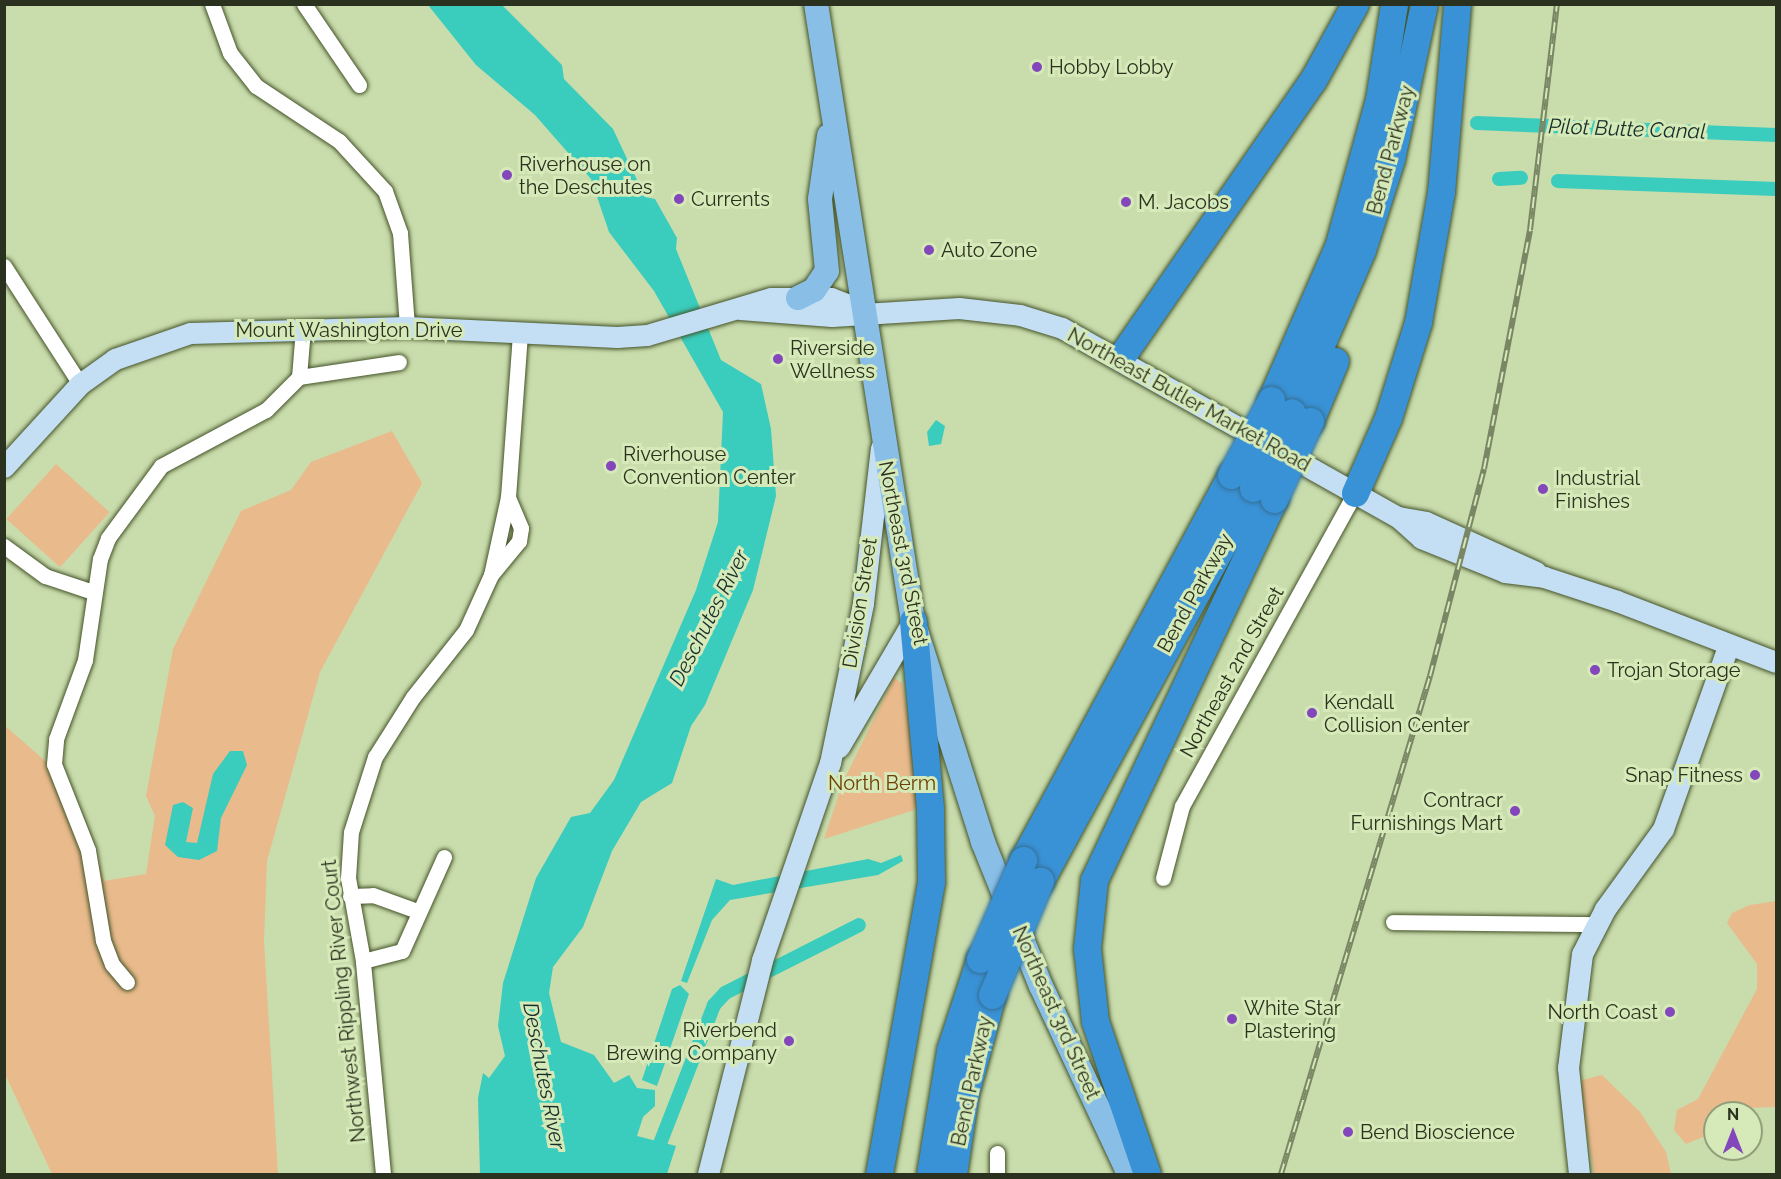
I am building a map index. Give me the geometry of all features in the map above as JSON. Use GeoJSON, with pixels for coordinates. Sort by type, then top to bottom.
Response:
{"type":"FeatureCollection","features":[{"type":"Feature","properties":{"kind":"highway"},"geometry":{"type":"LineString","coordinates":[[1121,357],[1313,80],[1355,4]]}},
{"type":"Feature","properties":{"kind":"highway","name":"Bend Parkway"},"geometry":{"type":"LineString","coordinates":[[1291,411],[1379,99],[1394,4]]}},
{"type":"Feature","properties":{"kind":"highway","name":"Bend Parkway"},"geometry":{"type":"LineString","coordinates":[[953,1174],[969,1076],[992,994],[1040,881],[1252,487],[1337,315],[1391,159],[1424,4]]}},
{"type":"Feature","properties":{"kind":"highway"},"geometry":{"type":"LineString","coordinates":[[1355,493],[1388,418],[1418,322],[1439,204],[1457,4]]}},
{"type":"Feature","properties":{"kind":"highway"},"geometry":{"type":"LineString","coordinates":[[1147,1174],[1095,1021],[1087,948],[1094,880],[1252,487],[1291,411]]}},
{"type":"Feature","properties":{"kind":"highway","name":"Bend Parkway"},"geometry":{"type":"LineString","coordinates":[[930,1174],[948,1060],[980,958],[1023,860],[1252,487]]}},
{"type":"Feature","properties":{"kind":"highway"},"geometry":{"type":"LineString","coordinates":[[879,1174],[931,882],[930,808],[913,621]]}},
{"type":"Feature","properties":{"kind":"main road","name":"Northeast 3rd Street"},"geometry":{"type":"LineString","coordinates":[[816,4],[882,441],[913,621],[983,842],[1041,986],[1128,1174]]}},
{"type":"Feature","properties":{"kind":"main road"},"geometry":{"type":"LineString","coordinates":[[798,298],[814,290],[829,264],[820,199],[832,113]]}},
{"type":"Feature","properties":{"kind":"main road","name":"Mount Washington Drive"},"geometry":{"type":"LineString","coordinates":[[4,467],[80,384],[115,359],[190,333],[303,328],[407,327],[520,332],[579,339],[647,335],[740,309],[755,300],[831,298],[864,311]]}},
{"type":"Feature","properties":{"kind":"main road","name":"Northeast Butler Market Road"},"geometry":{"type":"LineString","coordinates":[[864,311],[959,308],[1020,315],[1121,357],[1398,517],[1426,522],[1508,555],[1544,577],[1776,662]]}},
{"type":"Feature","properties":{"kind":"main road","name":"Mount Washington Drive"},"geometry":{"type":"LineString","coordinates":[[740,309],[774,315],[864,311]]}},
{"type":"Feature","properties":{"kind":"main road","name":"Division Street"},"geometry":{"type":"LineString","coordinates":[[708,1174],[762,960],[791,870],[830,763],[863,603],[882,441]]}},
{"type":"Feature","properties":{"kind":"main road","name":"Division Street"},"geometry":{"type":"LineString","coordinates":[[830,763],[913,621]]}},
{"type":"Feature","properties":{"kind":"main road"},"geometry":{"type":"LineString","coordinates":[[1579,1174],[1570,1108],[1569,1026],[1582,954],[1597,924],[1663,829],[1729,644]]}},
{"type":"Feature","properties":{"kind":"street"},"geometry":{"type":"LineString","coordinates":[[212,4],[230,53],[256,86],[339,141],[384,191],[400,233],[407,327]]}},
{"type":"Feature","properties":{"kind":"street"},"geometry":{"type":"LineString","coordinates":[[304,4],[359,85]]}},
{"type":"Feature","properties":{"kind":"street"},"geometry":{"type":"LineString","coordinates":[[4,266],[80,384]]}},
{"type":"Feature","properties":{"kind":"street"},"geometry":{"type":"LineString","coordinates":[[299,376],[303,328]]}},
{"type":"Feature","properties":{"kind":"street","name":"Northwest Rippling River Court"},"geometry":{"type":"LineString","coordinates":[[383,1174],[363,961],[350,896],[351,832],[365,781],[412,697],[446,660],[474,616],[490,575],[508,497],[520,332]]}},
{"type":"Feature","properties":{"kind":"street"},"geometry":{"type":"LineString","coordinates":[[128,982],[112,964],[103,940],[88,850],[54,764],[57,739],[85,660],[93,592],[108,538],[146,480],[178,455],[266,410],[299,376],[399,362]]}},
{"type":"Feature","properties":{"kind":"street","name":"Northeast 2nd Street"},"geometry":{"type":"LineString","coordinates":[[1163,878],[1182,806],[1355,493]]}},
{"type":"Feature","properties":{"kind":"street"},"geometry":{"type":"LineString","coordinates":[[4,546],[45,576],[93,592]]}},
{"type":"Feature","properties":{"kind":"street"},"geometry":{"type":"LineString","coordinates":[[363,961],[402,951],[417,910],[444,857]]}},
{"type":"Feature","properties":{"kind":"street"},"geometry":{"type":"LineString","coordinates":[[350,896],[373,895],[417,910]]}},
{"type":"Feature","properties":{"kind":"street"},"geometry":{"type":"LineString","coordinates":[[1393,922],[1597,924]]}},
{"type":"Feature","properties":{"kind":"street"},"geometry":{"type":"LineString","coordinates":[[997,1153],[997,1174]]}},
{"type":"Feature","properties":{"kind":"green space"},"geometry":{"type":"Polygon","coordinates":[[[392,431],[422,483],[320,672],[267,861],[264,941],[278,1174],[52,1174],[5,1074],[4,725],[66,779],[91,834],[104,881],[146,874],[155,816],[146,796],[173,649],[241,511],[291,490],[311,462],[392,431]]]}},
{"type":"Feature","properties":{"kind":"green space"},"geometry":{"type":"Polygon","coordinates":[[[56,464],[110,512],[60,567],[6,519],[56,464]]]}},
{"type":"Feature","properties":{"kind":"green space","name":"North Berm"},"geometry":{"type":"Polygon","coordinates":[[[894,678],[902,683],[921,793],[914,810],[824,839],[843,782],[894,678]]]}},
{"type":"Feature","properties":{"kind":"green space"},"geometry":{"type":"Polygon","coordinates":[[[1776,901],[1776,1107],[1763,1107],[1763,1101],[1703,1101],[1703,1137],[1686,1144],[1674,1130],[1677,1110],[1698,1099],[1757,989],[1757,964],[1727,923],[1732,913],[1750,905],[1776,901]]]}},
{"type":"Feature","properties":{"kind":"green space"},"geometry":{"type":"Polygon","coordinates":[[[1602,1075],[1640,1112],[1666,1152],[1671,1174],[1594,1174],[1581,1096],[1582,1080],[1602,1075]]]}},
{"type":"Feature","properties":{"kind":"water","name":"Deschutes River"},"geometry":{"type":"Polygon","coordinates":[[[428,5],[502,5],[562,65],[564,79],[613,129],[645,197],[655,199],[677,238],[676,249],[721,360],[761,384],[771,429],[776,496],[753,590],[705,705],[691,726],[672,783],[641,802],[612,851],[583,927],[553,967],[549,993],[561,1042],[594,1055],[614,1083],[629,1075],[637,1088],[655,1090],[655,1106],[643,1117],[637,1136],[676,1146],[667,1174],[480,1174],[478,1098],[483,1073],[489,1078],[505,1056],[498,1026],[503,983],[536,878],[571,817],[590,813],[614,780],[696,590],[718,522],[723,412],[654,291],[609,232],[591,179],[535,115],[476,65],[428,5]]]}},
{"type":"Feature","properties":{"kind":"water"},"geometry":{"type":"Polygon","coordinates":[[[936,420],[945,426],[941,444],[929,446],[927,432],[936,420]]]}},
{"type":"Feature","properties":{"kind":"water"},"geometry":{"type":"Polygon","coordinates":[[[230,751],[243,751],[247,765],[221,818],[217,851],[199,860],[178,857],[165,845],[173,805],[183,802],[193,808],[186,842],[197,843],[213,774],[230,751]]]}},
{"type":"Feature","properties":{"kind":"water"},"geometry":{"type":"Polygon","coordinates":[[[901,855],[903,861],[878,875],[730,900],[712,920],[687,983],[681,981],[716,879],[733,885],[868,859],[881,863],[901,855]]]}},
{"type":"Feature","properties":{"kind":"water"},"geometry":{"type":"Polygon","coordinates":[[[680,985],[689,994],[657,1086],[642,1080],[672,989],[680,985]]]}},
{"type":"Feature","properties":{"kind":"waterway","name":"Pilot Butte Canal"},"geometry":{"type":"LineString","coordinates":[[1477,123],[1776,135]]}},
{"type":"Feature","properties":{"kind":"waterway"},"geometry":{"type":"LineString","coordinates":[[1499,179],[1521,178]]}},
{"type":"Feature","properties":{"kind":"waterway"},"geometry":{"type":"LineString","coordinates":[[1558,181],[1776,189]]}},
{"type":"Feature","properties":{"kind":"waterway"},"geometry":{"type":"LineString","coordinates":[[640,1174],[654,1159],[714,1005],[725,993],[859,925]]}},
{"type":"Feature","properties":{"kind":"railway"},"geometry":{"type":"LineString","coordinates":[[1281,1174],[1430,676],[1484,469],[1530,230],[1557,4]]}},
{"type":"Feature","properties":{"kind":"place","name":"Hobby Lobby"},"geometry":{"type":"Point","coordinates":[1037,67]}},
{"type":"Feature","properties":{"kind":"place","name":"Riverhouse on the Deschutes"},"geometry":{"type":"Point","coordinates":[507,175]}},
{"type":"Feature","properties":{"kind":"place","name":"Currents"},"geometry":{"type":"Point","coordinates":[679,199]}},
{"type":"Feature","properties":{"kind":"place","name":"M. Jacobs"},"geometry":{"type":"Point","coordinates":[1126,202]}},
{"type":"Feature","properties":{"kind":"place","name":"Auto Zone"},"geometry":{"type":"Point","coordinates":[929,250]}},
{"type":"Feature","properties":{"kind":"place","name":"Riverside Wellness"},"geometry":{"type":"Point","coordinates":[778,359]}},
{"type":"Feature","properties":{"kind":"place","name":"Riverhouse Convention Center"},"geometry":{"type":"Point","coordinates":[611,466]}},
{"type":"Feature","properties":{"kind":"place","name":"Industrial Finishes"},"geometry":{"type":"Point","coordinates":[1543,489]}},
{"type":"Feature","properties":{"kind":"place","name":"Trojan Storage"},"geometry":{"type":"Point","coordinates":[1595,670]}},
{"type":"Feature","properties":{"kind":"place","name":"Kendall Collision Center"},"geometry":{"type":"Point","coordinates":[1312,713]}},
{"type":"Feature","properties":{"kind":"place","name":"Snap Fitness"},"geometry":{"type":"Point","coordinates":[1755,775]}},
{"type":"Feature","properties":{"kind":"place","name":"Contracr Furnishings Mart"},"geometry":{"type":"Point","coordinates":[1515,811]}},
{"type":"Feature","properties":{"kind":"place","name":"North Coast"},"geometry":{"type":"Point","coordinates":[1670,1012]}},
{"type":"Feature","properties":{"kind":"place","name":"White Star Plastering"},"geometry":{"type":"Point","coordinates":[1232,1019]}},
{"type":"Feature","properties":{"kind":"place","name":"Riverbend Brewing Company"},"geometry":{"type":"Point","coordinates":[789,1041]}},
{"type":"Feature","properties":{"kind":"place","name":"Bend Bioscience"},"geometry":{"type":"Point","coordinates":[1348,1132]}}]}
